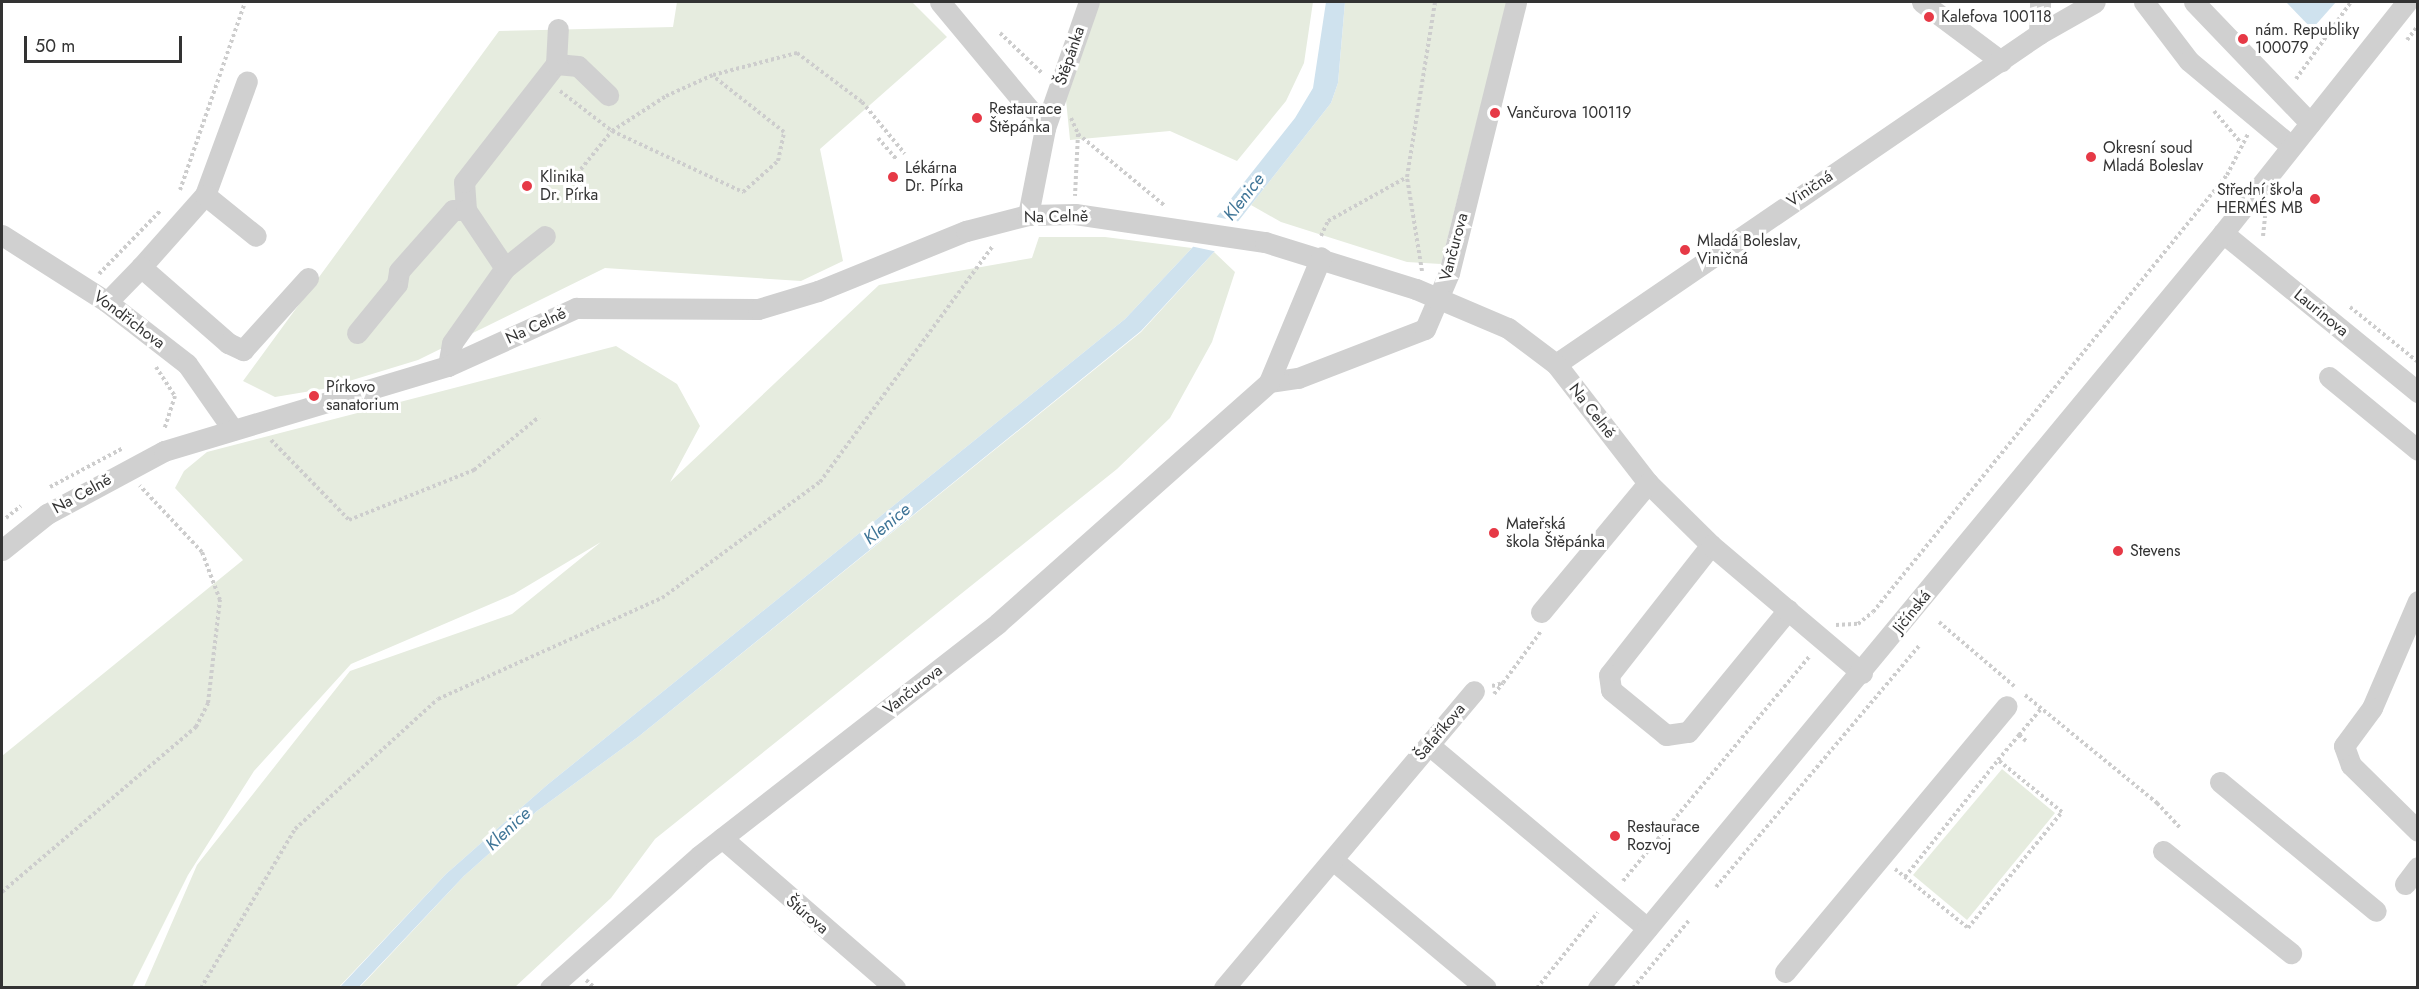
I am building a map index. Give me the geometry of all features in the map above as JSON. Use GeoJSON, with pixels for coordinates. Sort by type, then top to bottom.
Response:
{"type":"FeatureCollection","features":[{"type":"Feature","properties":{"kind":"street"},"geometry":{"type":"LineString","coordinates":[[940,2],[1045,128]]}},
{"type":"Feature","properties":{"kind":"street","name":"Štěpánka"},"geometry":{"type":"LineString","coordinates":[[1028,215],[1045,128],[1089,2]]}},
{"type":"Feature","properties":{"kind":"street","name":"Vančurova"},"geometry":{"type":"LineString","coordinates":[[1269,382],[1298,378],[1425,329],[1440,298],[1516,2]]}},
{"type":"Feature","properties":{"kind":"street"},"geometry":{"type":"LineString","coordinates":[[1922,2],[2001,61]]}},
{"type":"Feature","properties":{"kind":"street"},"geometry":{"type":"LineString","coordinates":[[2039,34],[2040,2]]}},
{"type":"Feature","properties":{"kind":"street","name":"Viničná"},"geometry":{"type":"LineString","coordinates":[[1556,364],[2039,34],[2095,2]]}},
{"type":"Feature","properties":{"kind":"street"},"geometry":{"type":"LineString","coordinates":[[2144,2],[2189,61],[2291,146]]}},
{"type":"Feature","properties":{"kind":"street"},"geometry":{"type":"LineString","coordinates":[[2194,2],[2310,123]]}},
{"type":"Feature","properties":{"kind":"street","name":"Jičínská"},"geometry":{"type":"LineString","coordinates":[[1598,987],[1862,673],[2223,233],[2407,2]]}},
{"type":"Feature","properties":{"kind":"street"},"geometry":{"type":"LineString","coordinates":[[505,268],[466,210],[464,182],[551,72],[558,28]]}},
{"type":"Feature","properties":{"kind":"street"},"geometry":{"type":"LineString","coordinates":[[551,72],[578,66],[608,95]]}},
{"type":"Feature","properties":{"kind":"street"},"geometry":{"type":"LineString","coordinates":[[107,302],[205,195],[247,81]]}},
{"type":"Feature","properties":{"kind":"street"},"geometry":{"type":"LineString","coordinates":[[205,195],[256,236]]}},
{"type":"Feature","properties":{"kind":"street"},"geometry":{"type":"LineString","coordinates":[[357,333],[453,210],[466,210]]}},
{"type":"Feature","properties":{"kind":"street","name":"Na Celně"},"geometry":{"type":"LineString","coordinates":[[2,550],[47,513],[164,451],[448,366],[576,308],[758,309],[818,291],[966,231],[1028,215],[1075,214],[1173,220],[1265,242],[1323,247],[1419,280],[1440,298],[1508,328],[1556,364],[1648,483],[1711,545],[1862,673]]}},
{"type":"Feature","properties":{"kind":"street","name":"Laurinova"},"geometry":{"type":"LineString","coordinates":[[2223,233],[2418,392]]}},
{"type":"Feature","properties":{"kind":"street","name":"Vondřichova"},"geometry":{"type":"LineString","coordinates":[[2,235],[107,302],[187,364],[233,430]]}},
{"type":"Feature","properties":{"kind":"street"},"geometry":{"type":"LineString","coordinates":[[448,366],[452,343],[505,268],[545,236]]}},
{"type":"Feature","properties":{"kind":"street","name":"Vančurova"},"geometry":{"type":"LineString","coordinates":[[561,985],[722,838],[998,623],[1269,382],[1323,247]]}},
{"type":"Feature","properties":{"kind":"street"},"geometry":{"type":"LineString","coordinates":[[141,267],[228,344],[243,350],[308,278]]}},
{"type":"Feature","properties":{"kind":"street"},"geometry":{"type":"LineString","coordinates":[[2329,377],[2418,450]]}},
{"type":"Feature","properties":{"kind":"street"},"geometry":{"type":"LineString","coordinates":[[1541,612],[1648,483]]}},
{"type":"Feature","properties":{"kind":"street"},"geometry":{"type":"LineString","coordinates":[[1711,545],[1608,675],[1611,690],[1666,735],[1688,732],[1788,610]]}},
{"type":"Feature","properties":{"kind":"street"},"geometry":{"type":"LineString","coordinates":[[2418,601],[2372,708],[2344,746],[2351,765],[2418,831]]}},
{"type":"Feature","properties":{"kind":"street","name":"Šafaříkova"},"geometry":{"type":"LineString","coordinates":[[1234,984],[1333,860],[1474,691]]}},
{"type":"Feature","properties":{"kind":"street"},"geometry":{"type":"LineString","coordinates":[[1785,972],[2007,706]]}},
{"type":"Feature","properties":{"kind":"street"},"geometry":{"type":"LineString","coordinates":[[1429,745],[1647,928]]}},
{"type":"Feature","properties":{"kind":"street"},"geometry":{"type":"LineString","coordinates":[[2220,782],[2376,911]]}},
{"type":"Feature","properties":{"kind":"street","name":"Štúrova"},"geometry":{"type":"LineString","coordinates":[[722,838],[895,987]]}},
{"type":"Feature","properties":{"kind":"street"},"geometry":{"type":"LineString","coordinates":[[2163,851],[2292,953]]}},
{"type":"Feature","properties":{"kind":"street"},"geometry":{"type":"LineString","coordinates":[[1333,860],[1486,987]]}},
{"type":"Feature","properties":{"kind":"street"},"geometry":{"type":"LineString","coordinates":[[2405,884],[2418,867]]}},
{"type":"Feature","properties":{"kind":"path"},"geometry":{"type":"LineString","coordinates":[[1419,280],[1425,264],[1407,177],[1435,2]]}},
{"type":"Feature","properties":{"kind":"path"},"geometry":{"type":"LineString","coordinates":[[2294,81],[2351,2]]}},
{"type":"Feature","properties":{"kind":"path"},"geometry":{"type":"LineString","coordinates":[[577,174],[612,131],[666,96],[713,75],[797,53],[862,102],[905,154]]}},
{"type":"Feature","properties":{"kind":"path"},"geometry":{"type":"LineString","coordinates":[[551,72],[612,131],[743,192],[777,161],[784,132],[713,75]]}},
{"type":"Feature","properties":{"kind":"path"},"geometry":{"type":"LineString","coordinates":[[1078,134],[1173,220]]}},
{"type":"Feature","properties":{"kind":"path"},"geometry":{"type":"LineString","coordinates":[[878,138],[897,160]]}},
{"type":"Feature","properties":{"kind":"path"},"geometry":{"type":"LineString","coordinates":[[1839,622],[1858,624],[1873,612],[2227,175],[2241,143]]}},
{"type":"Feature","properties":{"kind":"path"},"geometry":{"type":"LineString","coordinates":[[1309,238],[1323,247],[1328,221],[1407,177]]}},
{"type":"Feature","properties":{"kind":"path"},"geometry":{"type":"LineString","coordinates":[[2267,209],[2259,233],[2268,240]]}},
{"type":"Feature","properties":{"kind":"path"},"geometry":{"type":"LineString","coordinates":[[201,987],[295,829],[438,699],[662,598],[820,482],[1000,238]]}},
{"type":"Feature","properties":{"kind":"path"},"geometry":{"type":"LineString","coordinates":[[1410,268],[1419,280]]}},
{"type":"Feature","properties":{"kind":"path"},"geometry":{"type":"LineString","coordinates":[[1419,280],[1432,273]]}},
{"type":"Feature","properties":{"kind":"path"},"geometry":{"type":"LineString","coordinates":[[2347,304],[2418,362]]}},
{"type":"Feature","properties":{"kind":"path"},"geometry":{"type":"LineString","coordinates":[[256,424],[349,520],[474,470],[539,417]]}},
{"type":"Feature","properties":{"kind":"path"},"geometry":{"type":"LineString","coordinates":[[2,892],[196,727],[208,703],[220,600],[202,552],[126,470]]}},
{"type":"Feature","properties":{"kind":"path","name":"Šafaříkova"},"geometry":{"type":"LineString","coordinates":[[1474,691],[1503,683],[1541,636],[1541,612]]}},
{"type":"Feature","properties":{"kind":"path"},"geometry":{"type":"LineString","coordinates":[[1939,622],[2157,803],[2181,829]]}},
{"type":"Feature","properties":{"kind":"path"},"geometry":{"type":"LineString","coordinates":[[1716,887],[1919,646]]}},
{"type":"Feature","properties":{"kind":"path"},"geometry":{"type":"LineString","coordinates":[[1619,886],[1808,659]]}},
{"type":"Feature","properties":{"kind":"path"},"geometry":{"type":"LineString","coordinates":[[1905,877],[2041,709]]}},
{"type":"Feature","properties":{"kind":"path"},"geometry":{"type":"LineString","coordinates":[[2019,735],[2026,741]]}},
{"type":"Feature","properties":{"kind":"path"},"geometry":{"type":"LineString","coordinates":[[1881,857],[1968,927],[2062,812],[1998,760]]}},
{"type":"Feature","properties":{"kind":"path"},"geometry":{"type":"LineString","coordinates":[[1537,987],[1604,904]]}},
{"type":"Feature","properties":{"kind":"path"},"geometry":{"type":"LineString","coordinates":[[1633,987],[1690,919]]}},
{"type":"Feature","properties":{"kind":"path"},"geometry":{"type":"LineString","coordinates":[[561,985],[589,968]]}},
{"type":"Feature","properties":{"kind":"shaded area"},"geometry":{"type":"Polygon","coordinates":[[[677,2],[912,2],[947,37],[820,149],[843,261],[801,281],[605,268],[418,360],[323,389],[275,397],[243,381],[499,31],[673,27],[677,2]]]}},
{"type":"Feature","properties":{"kind":"shaded area"},"geometry":{"type":"Polygon","coordinates":[[[1096,2],[1313,2],[1304,63],[1286,101],[1237,161],[1170,131],[1070,140],[1065,90],[1096,2]]]}},
{"type":"Feature","properties":{"kind":"shaded area"},"geometry":{"type":"Polygon","coordinates":[[[1345,2],[1507,2],[1441,264],[1407,262],[1281,222],[1251,205],[1331,103],[1338,83],[1345,2]]]}},
{"type":"Feature","properties":{"kind":"shaded area"},"geometry":{"type":"Polygon","coordinates":[[[1039,237],[1105,237],[1192,248],[1125,319],[547,785],[446,874],[339,987],[144,987],[197,865],[350,671],[512,614],[601,542],[514,594],[351,664],[254,771],[188,875],[132,987],[2,988],[2,756],[243,560],[175,488],[184,471],[207,452],[616,346],[677,384],[700,426],[670,482],[879,285],[1032,258],[1039,237]]]}},
{"type":"Feature","properties":{"kind":"shaded area"},"geometry":{"type":"Polygon","coordinates":[[[1214,252],[1235,272],[1212,342],[1170,418],[1117,469],[655,839],[611,898],[515,987],[359,988],[464,876],[537,811],[638,737],[1141,332],[1214,252]]]}},
{"type":"Feature","properties":{"kind":"shaded area"},"geometry":{"type":"Polygon","coordinates":[[[2002,769],[2055,813],[1967,920],[1913,875],[2002,769]]]}},
{"type":"Feature","properties":{"kind":"water","name":"Klenice"},"geometry":{"type":"Polygon","coordinates":[[[1326,2],[1345,2],[1338,83],[1331,103],[1214,252],[1141,331],[638,737],[537,811],[464,876],[359,987],[339,988],[446,874],[547,785],[1125,319],[1192,248],[1295,118],[1313,88],[1326,2]]]}},
{"type":"Feature","properties":{"kind":"water"},"geometry":{"type":"Polygon","coordinates":[[[2286,2],[2336,2],[2312,29],[2286,2]]]}},
{"type":"Feature","properties":{"kind":"pier"},"geometry":{"type":"Polygon","coordinates":[[[1212,216],[1241,222],[1218,252],[1190,246],[1212,216]]]}},
{"type":"Feature","properties":{"kind":"place","name":"Kalefova 100118"},"geometry":{"type":"Point","coordinates":[1929,17]}},
{"type":"Feature","properties":{"kind":"place","name":"nám. Republiky 100079"},"geometry":{"type":"Point","coordinates":[2243,39]}},
{"type":"Feature","properties":{"kind":"place","name":"Vančurova 100119"},"geometry":{"type":"Point","coordinates":[1495,113]}},
{"type":"Feature","properties":{"kind":"place","name":"Restaurace Štěpánka"},"geometry":{"type":"Point","coordinates":[977,118]}},
{"type":"Feature","properties":{"kind":"place","name":"Okresní soud Mladá Boleslav"},"geometry":{"type":"Point","coordinates":[2091,157]}},
{"type":"Feature","properties":{"kind":"place","name":"Lékárna Dr. Pírka"},"geometry":{"type":"Point","coordinates":[893,177]}},
{"type":"Feature","properties":{"kind":"place","name":"Klinika Dr. Pírka"},"geometry":{"type":"Point","coordinates":[527,186]}},
{"type":"Feature","properties":{"kind":"place","name":"Střední škola HERMÉS MB"},"geometry":{"type":"Point","coordinates":[2315,199]}},
{"type":"Feature","properties":{"kind":"place","name":"Mladá Boleslav, Viničná"},"geometry":{"type":"Point","coordinates":[1685,250]}},
{"type":"Feature","properties":{"kind":"place","name":"Pírkovo sanatorium"},"geometry":{"type":"Point","coordinates":[314,396]}},
{"type":"Feature","properties":{"kind":"place","name":"Mateřská škola Štěpánka"},"geometry":{"type":"Point","coordinates":[1494,533]}},
{"type":"Feature","properties":{"kind":"place","name":"Stevens"},"geometry":{"type":"Point","coordinates":[2118,551]}},
{"type":"Feature","properties":{"kind":"place","name":"Restaurace Rozvoj"},"geometry":{"type":"Point","coordinates":[1615,836]}}]}
